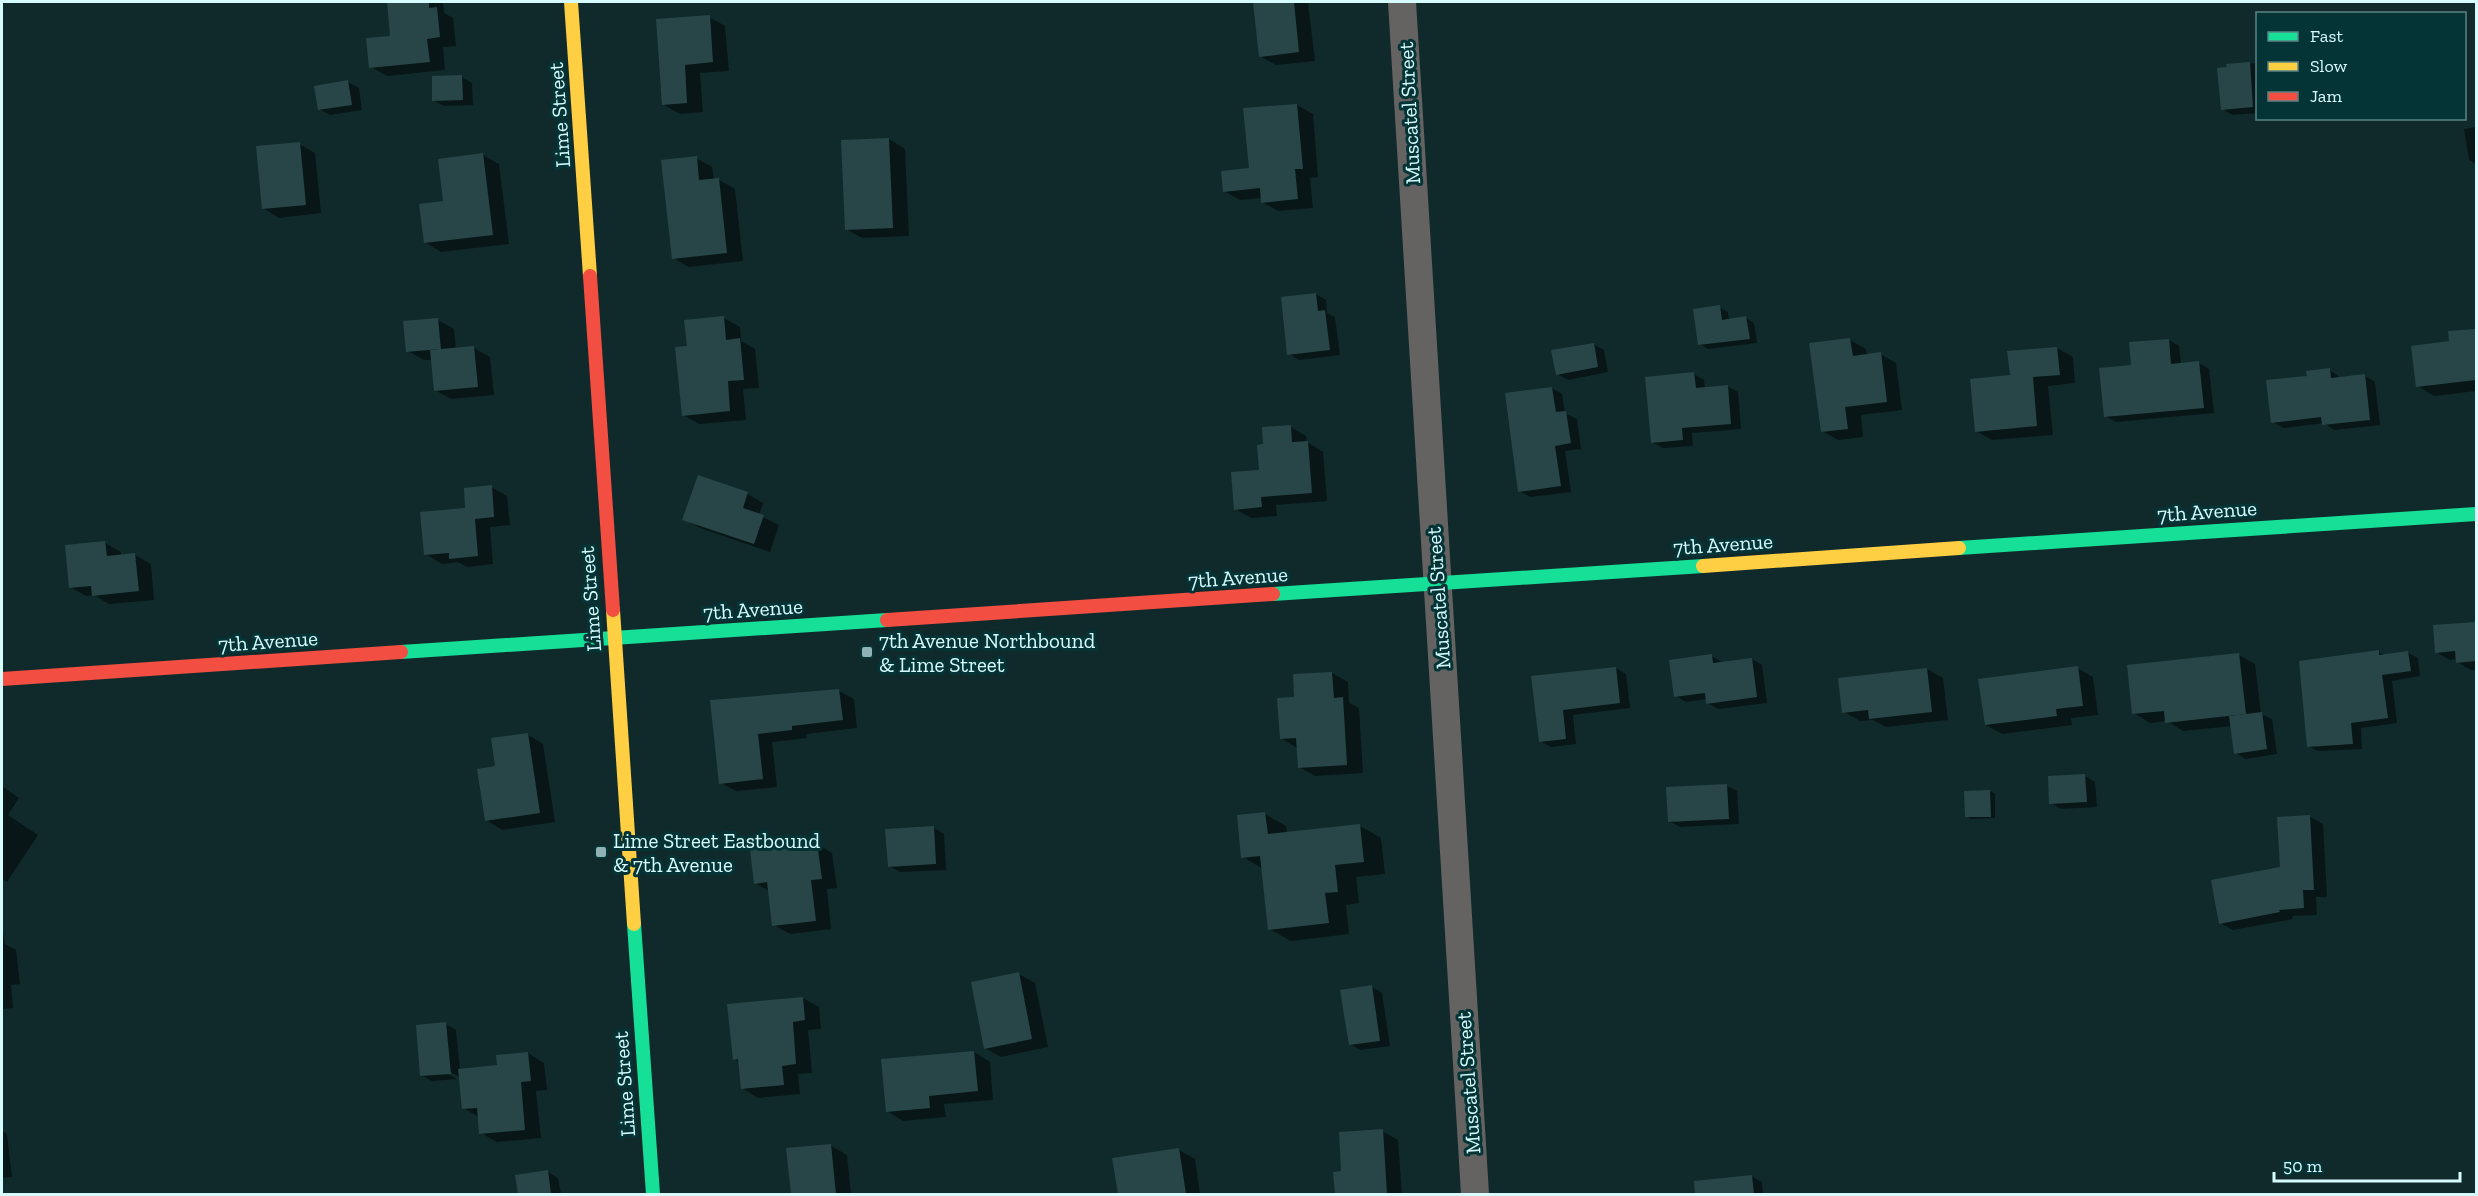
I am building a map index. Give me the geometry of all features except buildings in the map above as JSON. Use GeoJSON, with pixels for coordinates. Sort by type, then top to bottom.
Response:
{"type":"FeatureCollection","features":[{"type":"Feature","properties":{"kind":"street","name":"Lime Street"},"geometry":{"type":"LineString","coordinates":[[572,2],[653,1194]]}},
{"type":"Feature","properties":{"kind":"street","name":"Muscatel Street"},"geometry":{"type":"LineString","coordinates":[[1402,2],[1475,1194]]}},
{"type":"Feature","properties":{"kind":"street","name":"7th Avenue"},"geometry":{"type":"LineString","coordinates":[[2,679],[2476,514]]}},
{"type":"Feature","properties":{"kind":"traffic: fast"},"geometry":{"type":"LineString","coordinates":[[1959,548],[2476,514]]}},
{"type":"Feature","properties":{"kind":"traffic: fast"},"geometry":{"type":"LineString","coordinates":[[1273,594],[1703,566]]}},
{"type":"Feature","properties":{"kind":"traffic: fast"},"geometry":{"type":"LineString","coordinates":[[401,652],[887,620]]}},
{"type":"Feature","properties":{"kind":"traffic: fast"},"geometry":{"type":"LineString","coordinates":[[634,924],[653,1194]]}},
{"type":"Feature","properties":{"kind":"traffic: slow"},"geometry":{"type":"LineString","coordinates":[[571,2],[590,276]]}},
{"type":"Feature","properties":{"kind":"traffic: slow"},"geometry":{"type":"LineString","coordinates":[[1703,566],[1959,548]]}},
{"type":"Feature","properties":{"kind":"traffic: slow"},"geometry":{"type":"LineString","coordinates":[[613,610],[634,924]]}},
{"type":"Feature","properties":{"kind":"traffic: jam"},"geometry":{"type":"LineString","coordinates":[[590,276],[613,610]]}},
{"type":"Feature","properties":{"kind":"traffic: jam"},"geometry":{"type":"LineString","coordinates":[[887,620],[1273,594]]}},
{"type":"Feature","properties":{"kind":"traffic: jam"},"geometry":{"type":"LineString","coordinates":[[2,679],[401,652]]}},
{"type":"Feature","properties":{"kind":"place","name":"7th Avenue Northbound & Lime Street"},"geometry":{"type":"Point","coordinates":[867,652]}},
{"type":"Feature","properties":{"kind":"place","name":"Lime Street Eastbound & 7th Avenue"},"geometry":{"type":"Point","coordinates":[601,852]}}]}
